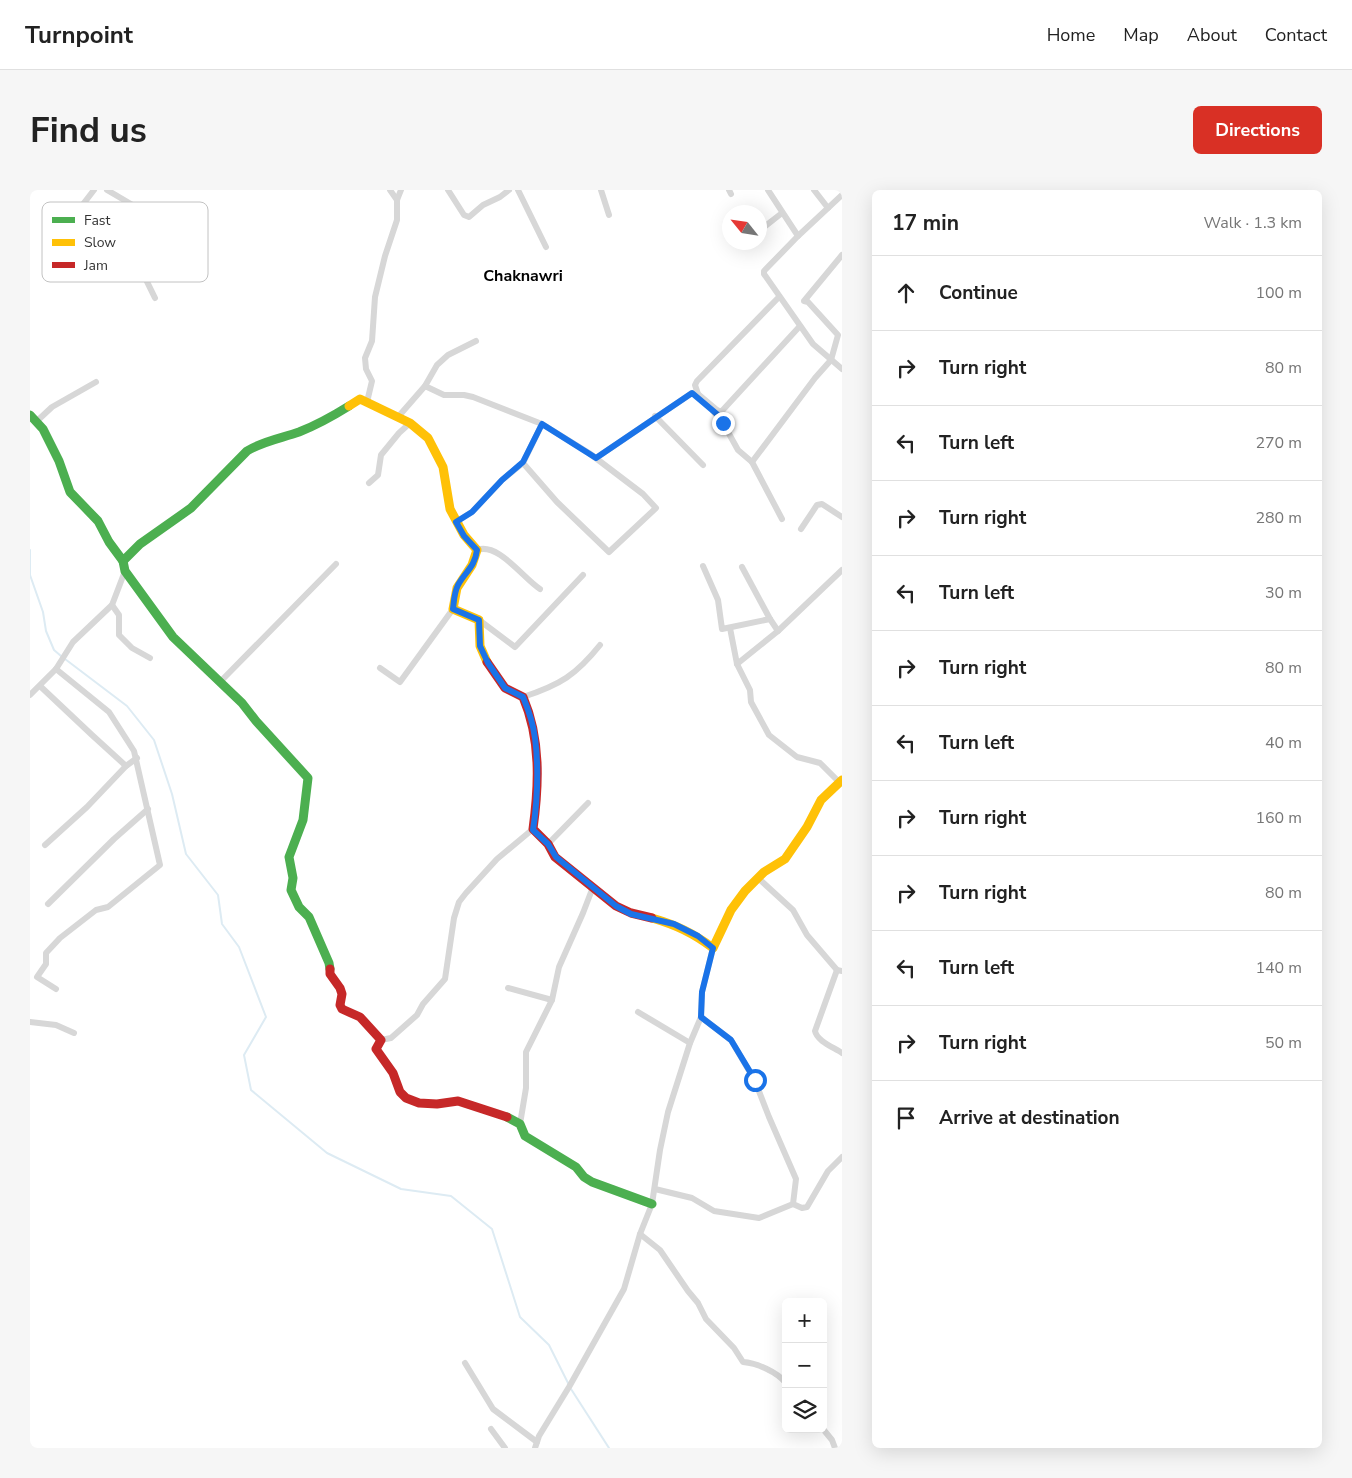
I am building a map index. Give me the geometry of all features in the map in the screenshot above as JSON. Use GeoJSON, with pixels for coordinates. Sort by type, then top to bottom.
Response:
{"type":"FeatureCollection","features":[{"type":"Feature","properties":{"kind":"street"},"geometry":{"type":"LineString","coordinates":[[85,202],[94,190]]}},
{"type":"Feature","properties":{"kind":"street"},"geometry":{"type":"LineString","coordinates":[[107,190],[127,202]]}},
{"type":"Feature","properties":{"kind":"street"},"geometry":{"type":"LineString","coordinates":[[390,190],[397,200]]}},
{"type":"Feature","properties":{"kind":"street"},"geometry":{"type":"LineString","coordinates":[[367,402],[372,381],[366,369],[365,358],[372,341],[375,297],[385,256],[397,220],[397,200],[401,190]]}},
{"type":"Feature","properties":{"kind":"street"},"geometry":{"type":"LineString","coordinates":[[448,190],[468,217],[483,204],[500,197],[508,190]]}},
{"type":"Feature","properties":{"kind":"street"},"geometry":{"type":"LineString","coordinates":[[518,190],[546,247]]}},
{"type":"Feature","properties":{"kind":"street"},"geometry":{"type":"LineString","coordinates":[[601,190],[609,215]]}},
{"type":"Feature","properties":{"kind":"street"},"geometry":{"type":"LineString","coordinates":[[768,190],[798,236]]}},
{"type":"Feature","properties":{"kind":"street"},"geometry":{"type":"LineString","coordinates":[[814,190],[828,208]]}},
{"type":"Feature","properties":{"kind":"street"},"geometry":{"type":"LineString","coordinates":[[842,195],[763,272],[813,344],[842,369]]}},
{"type":"Feature","properties":{"kind":"street"},"geometry":{"type":"LineString","coordinates":[[767,225],[782,213]]}},
{"type":"Feature","properties":{"kind":"street"},"geometry":{"type":"LineString","coordinates":[[752,462],[815,378],[831,360],[838,335],[808,302],[804,301],[842,255]]}},
{"type":"Feature","properties":{"kind":"street"},"geometry":{"type":"LineString","coordinates":[[147,282],[155,298]]}},
{"type":"Feature","properties":{"kind":"street"},"geometry":{"type":"LineString","coordinates":[[779,297],[697,381],[695,384],[695,394],[718,415],[732,442],[752,462],[782,518]]}},
{"type":"Feature","properties":{"kind":"street"},"geometry":{"type":"LineString","coordinates":[[695,394],[721,412],[800,326]]}},
{"type":"Feature","properties":{"kind":"street"},"geometry":{"type":"LineString","coordinates":[[398,417],[425,386],[437,365],[448,354],[476,341]]}},
{"type":"Feature","properties":{"kind":"street"},"geometry":{"type":"LineString","coordinates":[[96,382],[34,418],[59,461],[70,492],[98,521],[109,542],[123,561],[125,571],[172,637],[242,702],[256,721],[308,778],[303,820],[289,857],[293,878],[291,890],[299,907],[309,917],[329,963],[330,974],[340,988],[342,1009],[360,1016],[381,1040]]}},
{"type":"Feature","properties":{"kind":"street"},"geometry":{"type":"LineString","coordinates":[[425,386],[444,395],[473,397],[542,424],[596,458],[643,494],[656,508],[608,552],[557,502],[523,462]]}},
{"type":"Feature","properties":{"kind":"street"},"geometry":{"type":"LineString","coordinates":[[596,458],[633,434],[655,416],[695,394]]}},
{"type":"Feature","properties":{"kind":"street"},"geometry":{"type":"LineString","coordinates":[[123,561],[140,544],[191,508],[251,448],[298,432],[330,418],[360,399],[410,423],[428,438],[443,467],[447,482],[448,503],[456,522],[464,536],[477,550],[476,561],[459,583],[455,592],[453,609],[400,682],[380,668]]}},
{"type":"Feature","properties":{"kind":"street"},"geometry":{"type":"LineString","coordinates":[[655,416],[703,465]]}},
{"type":"Feature","properties":{"kind":"street"},"geometry":{"type":"LineString","coordinates":[[368,483],[378,475],[381,455],[410,423]]}},
{"type":"Feature","properties":{"kind":"street"},"geometry":{"type":"LineString","coordinates":[[456,522],[472,512],[497,485],[523,462],[542,424]]}},
{"type":"Feature","properties":{"kind":"street"},"geometry":{"type":"LineString","coordinates":[[800,529],[817,505],[822,504],[842,517]]}},
{"type":"Feature","properties":{"kind":"street"},"geometry":{"type":"LineString","coordinates":[[477,550],[487,548],[506,558],[529,582],[540,589]]}},
{"type":"Feature","properties":{"kind":"street"},"geometry":{"type":"LineString","coordinates":[[220,682],[336,564]]}},
{"type":"Feature","properties":{"kind":"street"},"geometry":{"type":"LineString","coordinates":[[703,566],[718,600],[721,628],[724,630],[770,620]]}},
{"type":"Feature","properties":{"kind":"street"},"geometry":{"type":"LineString","coordinates":[[742,567],[778,632]]}},
{"type":"Feature","properties":{"kind":"street"},"geometry":{"type":"LineString","coordinates":[[737,664],[778,632],[842,570]]}},
{"type":"Feature","properties":{"kind":"street"},"geometry":{"type":"LineString","coordinates":[[30,695],[56,669],[73,642],[112,605],[125,571]]}},
{"type":"Feature","properties":{"kind":"street"},"geometry":{"type":"LineString","coordinates":[[453,609],[479,620],[515,647],[583,575]]}},
{"type":"Feature","properties":{"kind":"street"},"geometry":{"type":"LineString","coordinates":[[112,605],[119,614],[120,635],[132,648],[150,658]]}},
{"type":"Feature","properties":{"kind":"street"},"geometry":{"type":"LineString","coordinates":[[479,620],[480,646],[488,663],[505,688],[523,697],[532,721],[536,749],[537,801],[533,830],[497,859],[459,902],[454,918],[445,979],[423,1004],[418,1015],[391,1038],[381,1040],[376,1049],[393,1073],[400,1092],[413,1102],[437,1104],[458,1101],[511,1118],[520,1124]]}},
{"type":"Feature","properties":{"kind":"street"},"geometry":{"type":"LineString","coordinates":[[464,1363],[493,1409],[536,1445],[539,1436],[583,1363],[624,1289],[640,1234],[652,1204],[665,1125],[690,1043],[701,1017],[702,992],[713,948],[731,910],[745,891],[772,866],[785,859],[821,800],[841,781],[820,762],[797,757],[770,735],[751,702],[750,690],[737,664],[730,628]]}},
{"type":"Feature","properties":{"kind":"street"},"geometry":{"type":"LineString","coordinates":[[523,697],[549,689],[572,675],[600,645]]}},
{"type":"Feature","properties":{"kind":"street"},"geometry":{"type":"LineString","coordinates":[[56,669],[109,712],[137,758],[160,865],[108,906],[96,910],[88,916],[60,938],[46,953],[46,964],[37,977],[56,989]]}},
{"type":"Feature","properties":{"kind":"street"},"geometry":{"type":"LineString","coordinates":[[40,686],[126,766]]}},
{"type":"Feature","properties":{"kind":"street"},"geometry":{"type":"LineString","coordinates":[[45,846],[87,807],[126,766],[137,758]]}},
{"type":"Feature","properties":{"kind":"street"},"geometry":{"type":"LineString","coordinates":[[548,844],[588,803]]}},
{"type":"Feature","properties":{"kind":"street"},"geometry":{"type":"LineString","coordinates":[[48,904],[114,839],[148,809]]}},
{"type":"Feature","properties":{"kind":"street"},"geometry":{"type":"LineString","coordinates":[[533,830],[548,844],[556,857],[622,910],[674,924],[698,936],[713,948]]}},
{"type":"Feature","properties":{"kind":"street"},"geometry":{"type":"LineString","coordinates":[[758,878],[793,910],[807,935],[840,971],[815,1031],[824,1042],[842,1053]]}},
{"type":"Feature","properties":{"kind":"street"},"geometry":{"type":"LineString","coordinates":[[593,887],[584,913],[559,967],[552,1000],[526,1052],[526,1088],[520,1124],[525,1136],[576,1167],[584,1177],[592,1182],[652,1204]]}},
{"type":"Feature","properties":{"kind":"street"},"geometry":{"type":"LineString","coordinates":[[508,988],[552,1000]]}},
{"type":"Feature","properties":{"kind":"street"},"geometry":{"type":"LineString","coordinates":[[638,1012],[690,1043]]}},
{"type":"Feature","properties":{"kind":"street"},"geometry":{"type":"LineString","coordinates":[[701,1017],[731,1040],[755,1080],[796,1179],[793,1204]]}},
{"type":"Feature","properties":{"kind":"street"},"geometry":{"type":"LineString","coordinates":[[30,1022],[56,1025],[74,1033]]}},
{"type":"Feature","properties":{"kind":"street"},"geometry":{"type":"LineString","coordinates":[[654,1189],[692,1198],[714,1211],[759,1218],[793,1204],[802,1208],[808,1207],[828,1172],[842,1157]]}},
{"type":"Feature","properties":{"kind":"street"},"geometry":{"type":"LineString","coordinates":[[640,1234],[660,1250],[698,1303],[706,1319],[734,1348],[743,1362],[749,1362],[777,1374],[782,1379]]}},
{"type":"Feature","properties":{"kind":"street"},"geometry":{"type":"LineString","coordinates":[[491,1429],[505,1448]]}},
{"type":"Feature","properties":{"kind":"street"},"geometry":{"type":"LineString","coordinates":[[826,1433],[835,1448]]}},
{"type":"Feature","properties":{"kind":"waterway"},"geometry":{"type":"LineString","coordinates":[[30,550],[30,575],[43,612],[46,631],[54,650],[61,656]]}},
{"type":"Feature","properties":{"kind":"waterway"},"geometry":{"type":"LineString","coordinates":[[65,659],[127,706],[154,740],[172,794],[186,854],[218,895],[222,924],[239,947],[266,1017],[244,1055],[251,1090],[327,1153],[401,1189],[451,1196],[492,1229],[520,1317],[549,1345],[569,1385]]}},
{"type":"Feature","properties":{"kind":"waterway"},"geometry":{"type":"LineString","coordinates":[[571,1389],[609,1448]]}},
{"type":"Feature","properties":{"kind":"traffic: fast"},"geometry":{"type":"LineString","coordinates":[[30,415],[43,429],[59,461],[70,492],[98,521],[109,542],[123,561],[140,544],[191,508],[247,451],[266,442],[306,429],[349,406]]}},
{"type":"Feature","properties":{"kind":"traffic: fast"},"geometry":{"type":"LineString","coordinates":[[123,561],[125,571],[173,637],[242,703],[308,778],[303,820],[289,857],[293,878],[291,890],[299,907],[309,917],[330,969]]}},
{"type":"Feature","properties":{"kind":"traffic: fast"},"geometry":{"type":"LineString","coordinates":[[507,1117],[520,1124],[525,1136],[576,1167],[584,1177],[592,1182],[652,1204]]}},
{"type":"Feature","properties":{"kind":"traffic: slow"},"geometry":{"type":"LineString","coordinates":[[349,406],[360,399],[410,423],[428,438],[443,467],[450,509],[464,535],[477,550],[472,565],[457,588],[453,609],[479,620],[480,646],[487,662]]}},
{"type":"Feature","properties":{"kind":"traffic: slow"},"geometry":{"type":"LineString","coordinates":[[652,918],[684,930],[713,948],[731,910],[745,891],[764,872],[785,859],[807,827],[821,800],[842,780]]}},
{"type":"Feature","properties":{"kind":"traffic: jam"},"geometry":{"type":"LineString","coordinates":[[487,662],[505,688],[523,697],[529,713],[536,746],[537,762],[533,829],[548,844],[555,857],[616,906],[631,913],[652,918]]}},
{"type":"Feature","properties":{"kind":"traffic: jam"},"geometry":{"type":"LineString","coordinates":[[330,969],[330,974],[342,994],[340,1005],[342,1009],[360,1017],[381,1040],[376,1049],[393,1073],[400,1092],[406,1098],[419,1103],[437,1104],[458,1101],[507,1117]]}},
{"type":"Feature","properties":{"kind":"district","name":"Chaknawri"},"geometry":{"type":"Point","coordinates":[523,275]}},
{"type":"Feature","properties":{"kind":"route"},"geometry":{"type":"LineString","coordinates":[[723,423],[718,415],[692,393],[655,416],[633,434],[596,458],[542,424],[523,462],[487,494],[472,512],[456,522],[464,536],[477,550],[476,561],[459,583],[455,592],[453,609],[479,620],[480,646],[488,663],[505,688],[523,697],[532,721],[536,749],[537,801],[533,830],[548,844],[556,857],[622,910],[631,914],[674,924],[698,936],[713,948],[702,992],[701,1017],[731,1040],[755,1080]]}}]}
